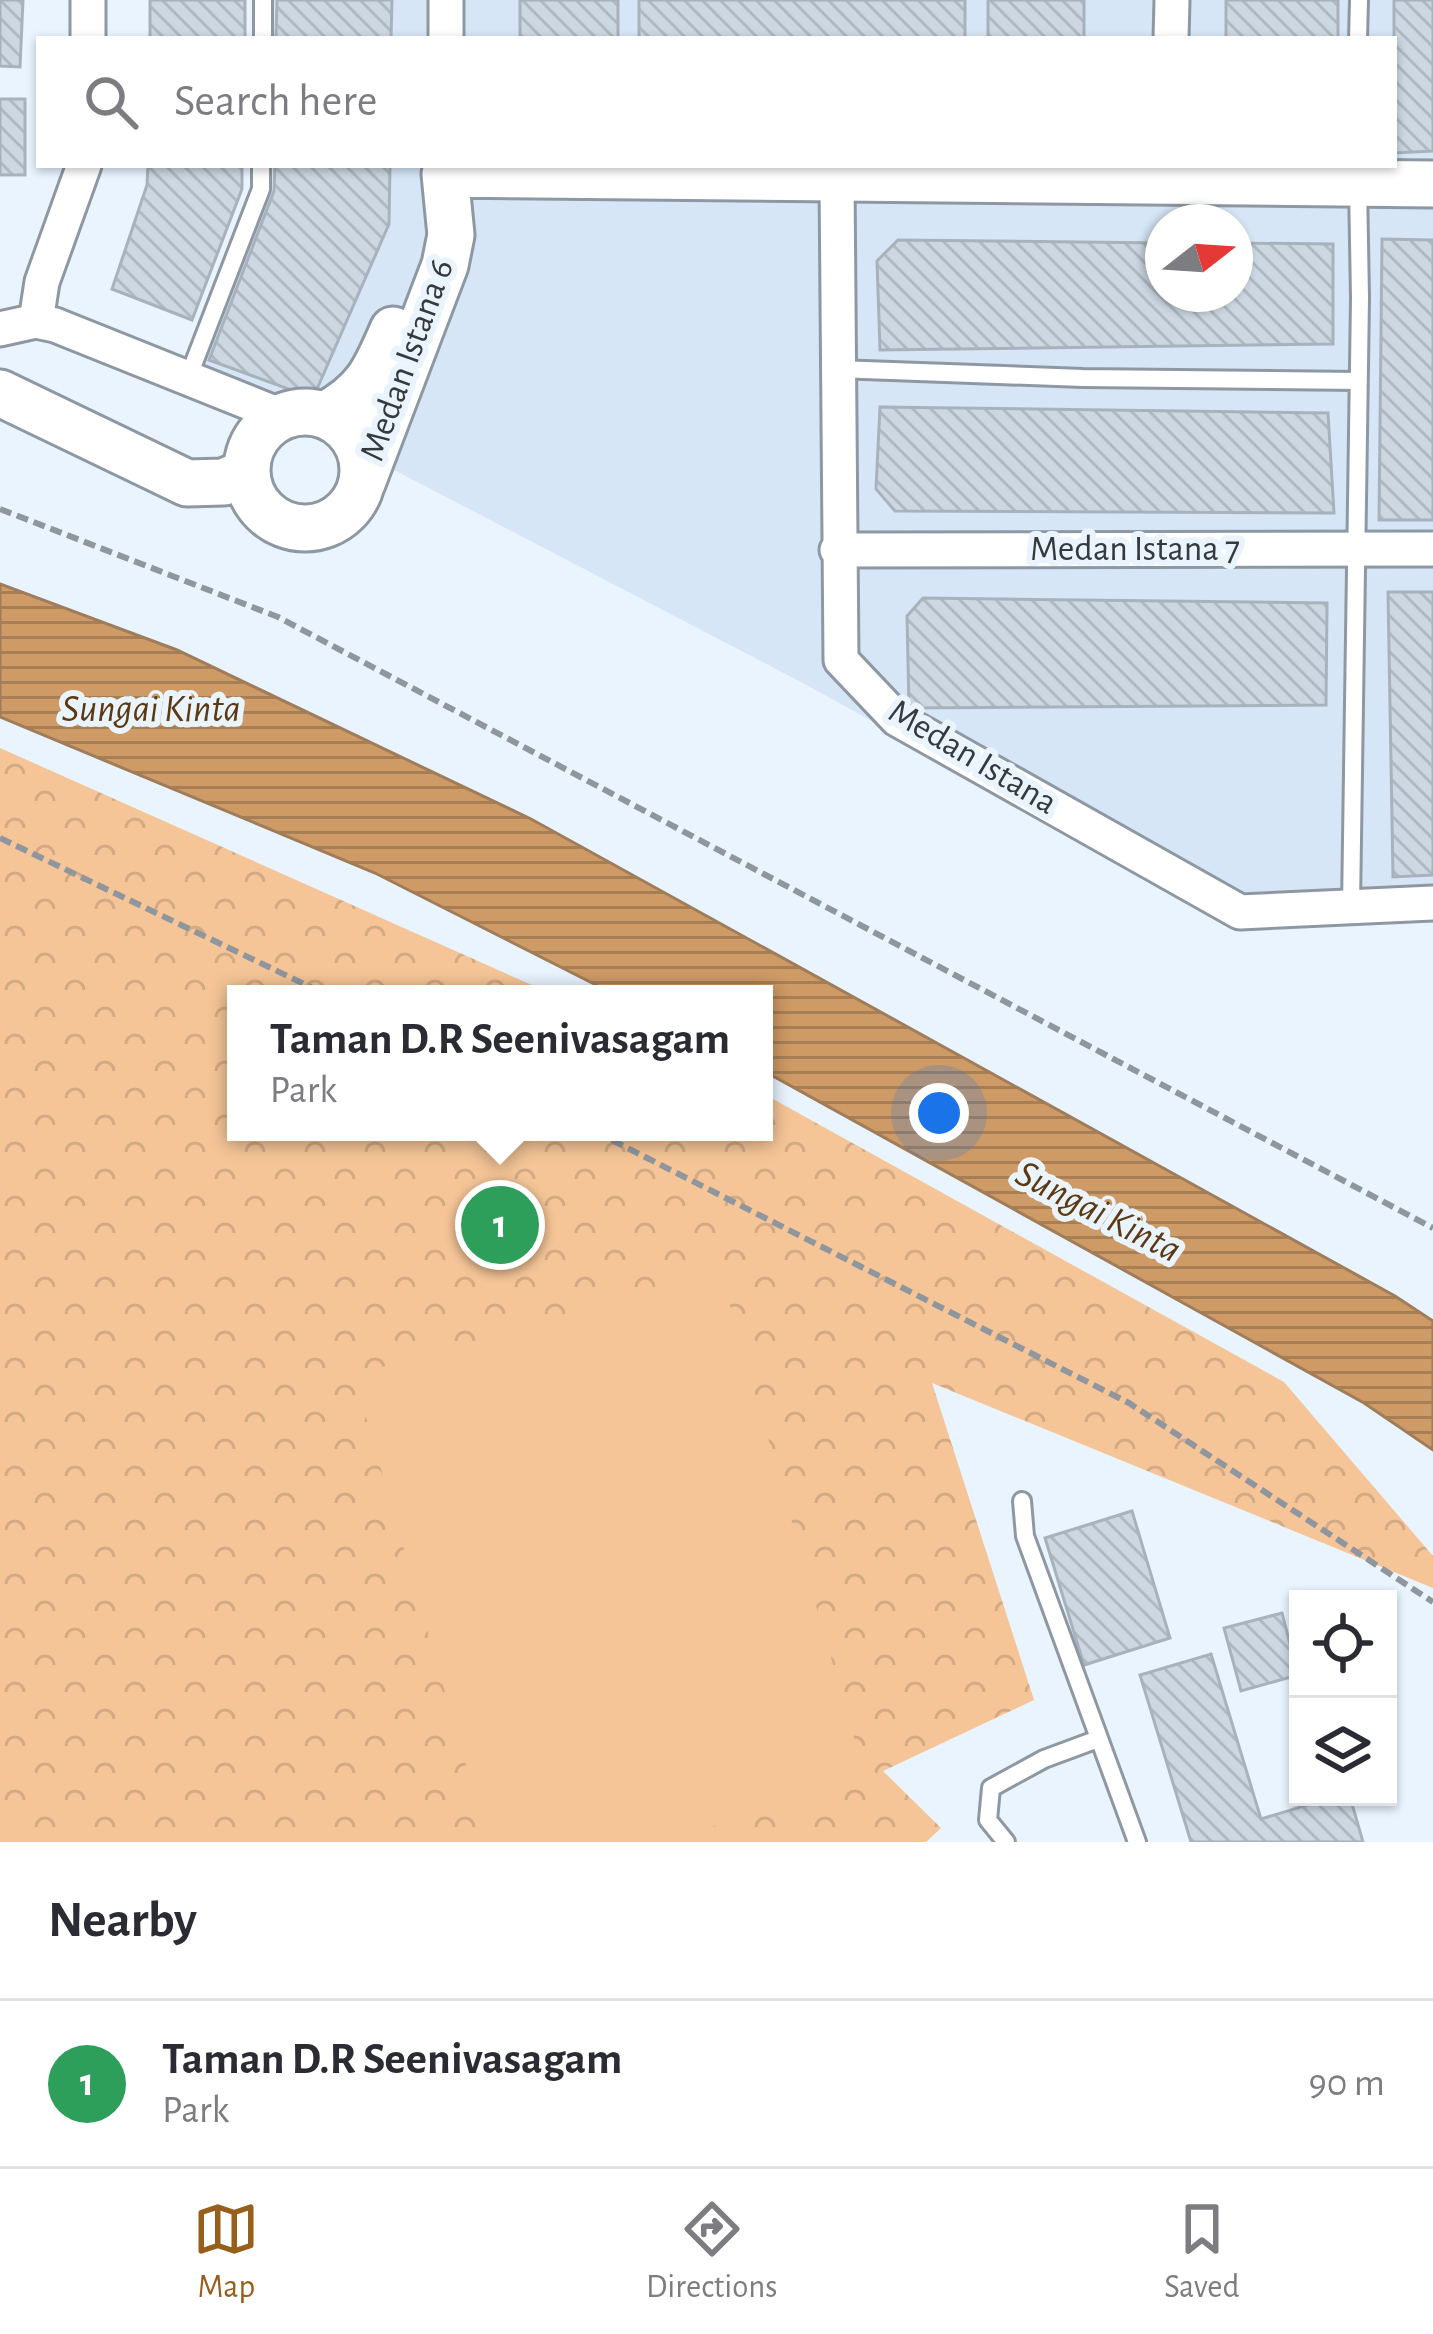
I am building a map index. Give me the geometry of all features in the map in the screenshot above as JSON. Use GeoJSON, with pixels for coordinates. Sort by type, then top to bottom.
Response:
{"type":"FeatureCollection","features":[{"type":"Feature","properties":{"kind":"street"},"geometry":{"type":"LineString","coordinates":[[88,0],[88,36]]}},
{"type":"Feature","properties":{"kind":"street"},"geometry":{"type":"LineString","coordinates":[[446,0],[446,36]]}},
{"type":"Feature","properties":{"kind":"street"},"geometry":{"type":"LineString","coordinates":[[1171,36],[1172,0]]}},
{"type":"Feature","properties":{"kind":"street"},"geometry":{"type":"LineString","coordinates":[[36,321],[42,282],[82,168]]}},
{"type":"Feature","properties":{"kind":"street"},"geometry":{"type":"LineString","coordinates":[[274,520],[250,491],[247,472],[256,439],[361,392],[376,369],[420,262],[446,170],[837,179],[1358,175],[1433,184]]}},
{"type":"Feature","properties":{"kind":"street","name":"Medan Istana 6"},"geometry":{"type":"LineString","coordinates":[[362,483],[445,265],[451,235],[446,170]]}},
{"type":"Feature","properties":{"kind":"street","name":"Medan Istana"},"geometry":{"type":"LineString","coordinates":[[837,179],[841,660],[897,719],[1240,912],[1433,903]]}},
{"type":"Feature","properties":{"kind":"street"},"geometry":{"type":"LineString","coordinates":[[0,329],[36,321],[55,325],[351,435],[359,450],[362,483],[344,514],[328,524],[292,528],[192,504],[91,438]]}},
{"type":"Feature","properties":{"kind":"street"},"geometry":{"type":"LineString","coordinates":[[0,393],[187,483],[224,482],[247,472]]}},
{"type":"Feature","properties":{"kind":"street","name":"Medan Istana 7"},"geometry":{"type":"LineString","coordinates":[[837,550],[1433,549]]}},
{"type":"Feature","properties":{"kind":"lane"},"geometry":{"type":"LineString","coordinates":[[263,0],[263,36]]}},
{"type":"Feature","properties":{"kind":"lane"},"geometry":{"type":"LineString","coordinates":[[1358,36],[1359,0]]}},
{"type":"Feature","properties":{"kind":"lane"},"geometry":{"type":"LineString","coordinates":[[188,378],[261,189],[261,168]]}},
{"type":"Feature","properties":{"kind":"lane"},"geometry":{"type":"LineString","coordinates":[[1351,907],[1358,175]]}},
{"type":"Feature","properties":{"kind":"lane"},"geometry":{"type":"LineString","coordinates":[[836,369],[1358,381]]}},
{"type":"Feature","properties":{"kind":"lane"},"geometry":{"type":"LineString","coordinates":[[1022,1501],[1025,1536],[1137,1842]]}},
{"type":"Feature","properties":{"kind":"lane"},"geometry":{"type":"LineString","coordinates":[[1006,1842],[988,1820],[991,1788],[1044,1759],[1098,1739]]}},
{"type":"Feature","properties":{"kind":"path"},"geometry":{"type":"LineString","coordinates":[[0,508],[278,617],[1433,1228]]}},
{"type":"Feature","properties":{"kind":"path"},"geometry":{"type":"LineString","coordinates":[[0,838],[306,985]]}},
{"type":"Feature","properties":{"kind":"path"},"geometry":{"type":"LineString","coordinates":[[614,1141],[1129,1403],[1433,1603]]}},
{"type":"Feature","properties":{"kind":"shaded area"},"geometry":{"type":"Polygon","coordinates":[[[271,0],[1433,0],[1433,922],[1244,926],[801,682],[398,472],[186,381],[264,168],[1397,168],[1397,36],[270,36],[271,0]]]}},
{"type":"Feature","properties":{"kind":"green space"},"geometry":{"type":"Polygon","coordinates":[[[0,748],[532,985],[227,985],[227,1141],[773,1141],[773,1099],[1284,1382],[1433,1556],[1433,1588],[932,1383],[1034,1700],[883,1771],[941,1828],[926,1842],[0,1842],[0,748]]]}},
{"type":"Feature","properties":{"kind":"green space"},"geometry":{"type":"Polygon","coordinates":[[[720,1271],[867,1783],[660,1842],[488,1842],[354,1375],[720,1271]]]}},
{"type":"Feature","properties":{"kind":"water","name":"Sungai Kinta"},"geometry":{"type":"Polygon","coordinates":[[[0,584],[177,650],[531,819],[1433,1321],[1433,1450],[1364,1403],[773,1076],[773,985],[596,985],[375,873],[0,717],[0,584]]]}},
{"type":"Feature","properties":{"kind":"building"},"geometry":{"type":"Polygon","coordinates":[[[0,0],[23,0],[20,67],[0,66],[0,0]]]}},
{"type":"Feature","properties":{"kind":"building"},"geometry":{"type":"Polygon","coordinates":[[[150,0],[245,0],[245,36],[150,36],[150,0]]]}},
{"type":"Feature","properties":{"kind":"building"},"geometry":{"type":"Polygon","coordinates":[[[277,0],[392,0],[391,36],[276,36],[277,0]]]}},
{"type":"Feature","properties":{"kind":"building"},"geometry":{"type":"Polygon","coordinates":[[[520,0],[618,0],[618,36],[520,36],[520,0]]]}},
{"type":"Feature","properties":{"kind":"building"},"geometry":{"type":"Polygon","coordinates":[[[639,0],[965,0],[965,36],[639,36],[639,0]]]}},
{"type":"Feature","properties":{"kind":"building"},"geometry":{"type":"Polygon","coordinates":[[[988,0],[1084,0],[1084,36],[988,36],[988,0]]]}},
{"type":"Feature","properties":{"kind":"building"},"geometry":{"type":"Polygon","coordinates":[[[1226,0],[1338,0],[1338,36],[1226,36],[1226,0]]]}},
{"type":"Feature","properties":{"kind":"building"},"geometry":{"type":"Polygon","coordinates":[[[1394,0],[1433,0],[1433,151],[1397,153],[1394,0]]]}},
{"type":"Feature","properties":{"kind":"building"},"geometry":{"type":"Polygon","coordinates":[[[0,99],[25,99],[25,175],[0,175],[0,99]]]}},
{"type":"Feature","properties":{"kind":"building"},"geometry":{"type":"Polygon","coordinates":[[[148,168],[242,168],[242,189],[192,320],[112,289],[147,185],[148,168]]]}},
{"type":"Feature","properties":{"kind":"building"},"geometry":{"type":"Polygon","coordinates":[[[275,168],[390,168],[389,224],[313,398],[209,360],[274,191],[275,168]]]}},
{"type":"Feature","properties":{"kind":"building"},"geometry":{"type":"Polygon","coordinates":[[[1382,239],[1433,240],[1433,520],[1379,520],[1382,239]]]}},
{"type":"Feature","properties":{"kind":"building"},"geometry":{"type":"Polygon","coordinates":[[[898,240],[1145,243],[1145,312],[1253,312],[1253,243],[1333,244],[1333,344],[880,350],[877,261],[898,240]]]}},
{"type":"Feature","properties":{"kind":"building"},"geometry":{"type":"Polygon","coordinates":[[[880,407],[1328,413],[1334,513],[895,511],[876,489],[880,407]]]}},
{"type":"Feature","properties":{"kind":"building"},"geometry":{"type":"Polygon","coordinates":[[[1388,592],[1433,592],[1433,875],[1393,877],[1388,592]]]}},
{"type":"Feature","properties":{"kind":"building"},"geometry":{"type":"Polygon","coordinates":[[[923,598],[1327,603],[1326,705],[909,708],[907,616],[923,598]]]}},
{"type":"Feature","properties":{"kind":"building"},"geometry":{"type":"Polygon","coordinates":[[[1132,1511],[1170,1638],[1084,1665],[1045,1538],[1132,1511]]]}},
{"type":"Feature","properties":{"kind":"building"},"geometry":{"type":"Polygon","coordinates":[[[1282,1613],[1289,1640],[1289,1678],[1241,1691],[1224,1628],[1282,1613]]]}},
{"type":"Feature","properties":{"kind":"building"},"geometry":{"type":"Polygon","coordinates":[[[1211,1654],[1261,1819],[1304,1806],[1353,1806],[1363,1842],[1191,1842],[1140,1675],[1211,1654]]]}},
{"type":"Feature","properties":{"kind":"place","name":"Taman D.R Seenivasagam"},"geometry":{"type":"Point","coordinates":[500,1225]}}]}
